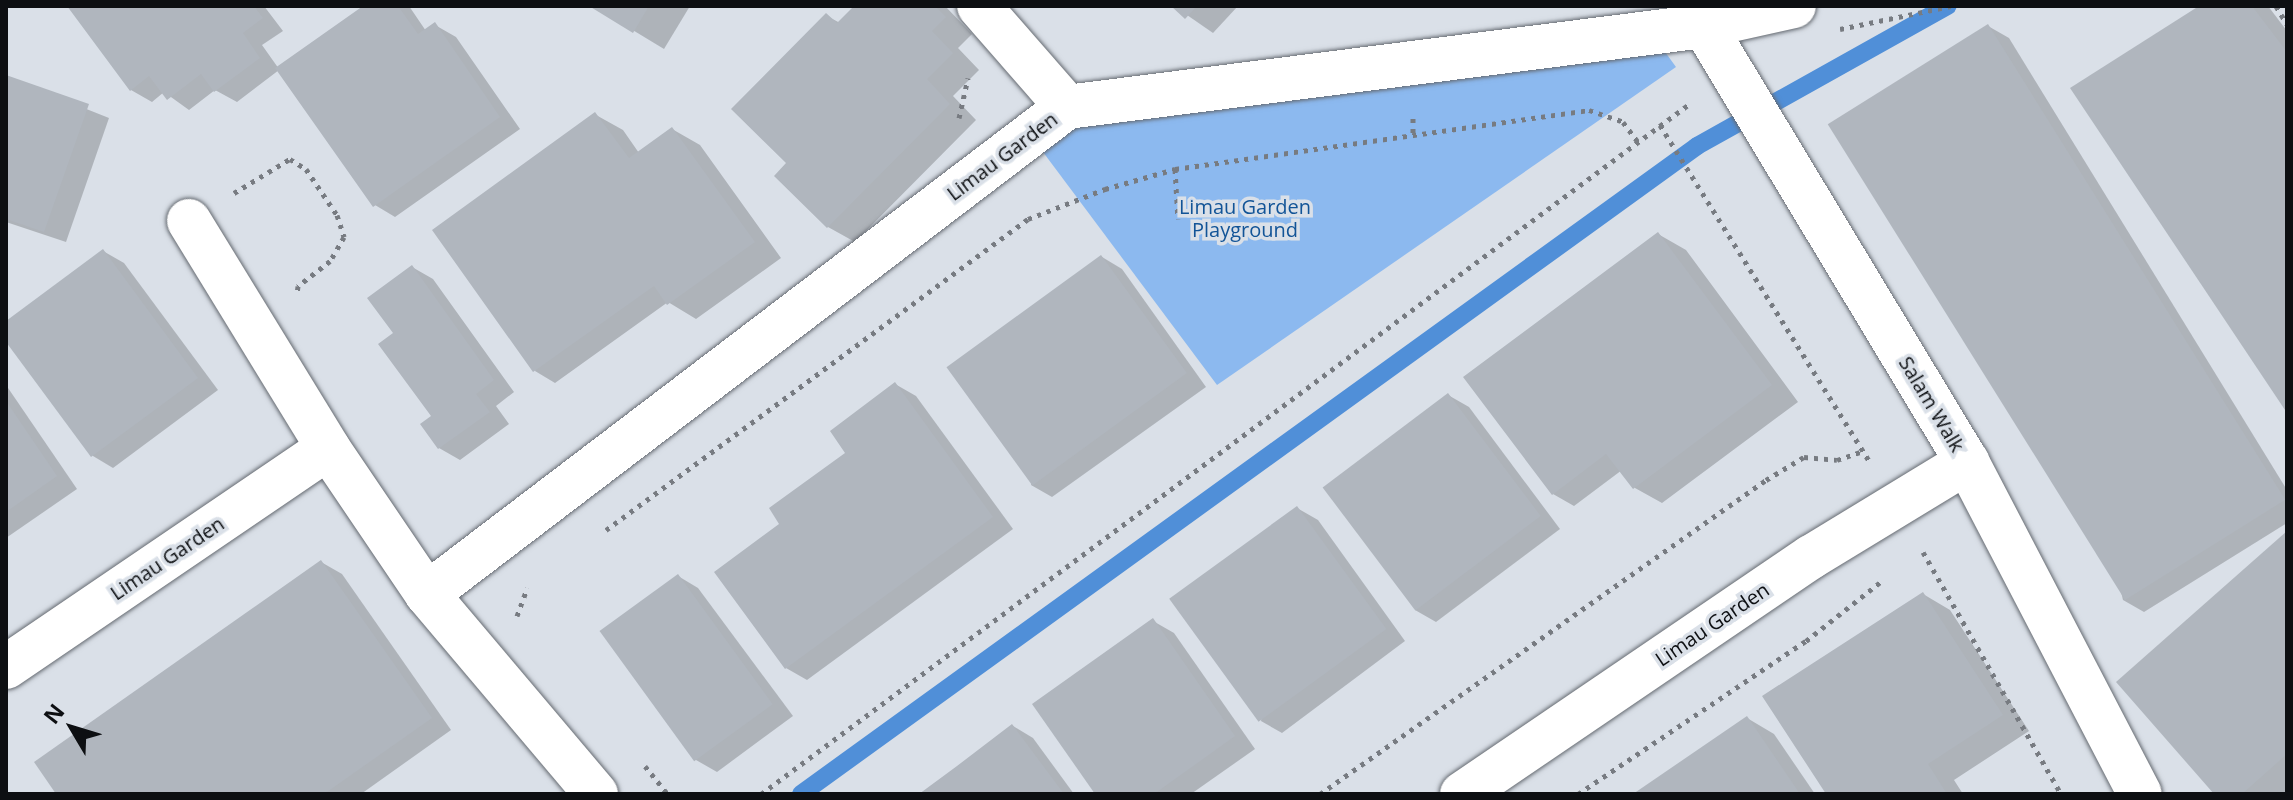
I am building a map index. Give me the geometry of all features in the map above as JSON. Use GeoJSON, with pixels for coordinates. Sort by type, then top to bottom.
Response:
{"type":"FeatureCollection","features":[{"type":"Feature","properties":{"kind":"street"},"geometry":{"type":"LineString","coordinates":[[979,6],[1067,107]]}},
{"type":"Feature","properties":{"kind":"street","name":"Limau Garden"},"geometry":{"type":"LineString","coordinates":[[427,594],[1067,107],[1704,26],[1794,6]]}},
{"type":"Feature","properties":{"kind":"street","name":"Salam Walk"},"geometry":{"type":"LineString","coordinates":[[1704,26],[1967,462],[2140,794]]}},
{"type":"Feature","properties":{"kind":"street"},"geometry":{"type":"LineString","coordinates":[[189,221],[328,448],[427,594],[596,794]]}},
{"type":"Feature","properties":{"kind":"street","name":"Limau Garden"},"geometry":{"type":"LineString","coordinates":[[6,667],[328,448]]}},
{"type":"Feature","properties":{"kind":"street","name":"Limau Garden"},"geometry":{"type":"LineString","coordinates":[[1462,794],[1811,557],[1967,462]]}},
{"type":"Feature","properties":{"kind":"path"},"geometry":{"type":"LineString","coordinates":[[1892,18],[1951,6]]}},
{"type":"Feature","properties":{"kind":"path"},"geometry":{"type":"LineString","coordinates":[[2276,6],[2287,24]]}},
{"type":"Feature","properties":{"kind":"path"},"geometry":{"type":"LineString","coordinates":[[953,124],[963,113],[970,66]]}},
{"type":"Feature","properties":{"kind":"path"},"geometry":{"type":"LineString","coordinates":[[761,794],[1732,72]]}},
{"type":"Feature","properties":{"kind":"path"},"geometry":{"type":"LineString","coordinates":[[602,533],[1028,219],[1175,169],[1589,110],[1623,122],[1638,142]]}},
{"type":"Feature","properties":{"kind":"path"},"geometry":{"type":"LineString","coordinates":[[189,221],[290,159],[306,169],[337,215],[344,237],[330,261],[298,286],[295,304]]}},
{"type":"Feature","properties":{"kind":"path"},"geometry":{"type":"LineString","coordinates":[[1175,169],[1178,219]]}},
{"type":"Feature","properties":{"kind":"path"},"geometry":{"type":"LineString","coordinates":[[1320,794],[1766,480],[1804,457],[1837,460],[1863,451]]}},
{"type":"Feature","properties":{"kind":"path"},"geometry":{"type":"LineString","coordinates":[[1578,794],[1806,641],[1885,579],[1881,568]]}},
{"type":"Feature","properties":{"kind":"path"},"geometry":{"type":"LineString","coordinates":[[515,627],[528,587],[540,578]]}},
{"type":"Feature","properties":{"kind":"path"},"geometry":{"type":"LineString","coordinates":[[641,761],[668,794]]}},
{"type":"Feature","properties":{"kind":"green space","name":"Limau Garden Playground"},"geometry":{"type":"Polygon","coordinates":[[[1655,38],[1676,67],[1217,385],[1040,148],[1083,117],[1655,38]]]}},
{"type":"Feature","properties":{"kind":"building"},"geometry":{"type":"Polygon","coordinates":[[[67,6],[254,6],[263,18],[243,33],[260,58],[214,92],[201,74],[167,100],[149,76],[130,91],[67,6]]]}},
{"type":"Feature","properties":{"kind":"building"},"geometry":{"type":"Polygon","coordinates":[[[363,6],[398,6],[418,34],[435,22],[500,117],[373,207],[275,68],[363,6]]]}},
{"type":"Feature","properties":{"kind":"building"},"geometry":{"type":"Polygon","coordinates":[[[589,6],[649,6],[633,33],[589,6]]]}},
{"type":"Feature","properties":{"kind":"building"},"geometry":{"type":"Polygon","coordinates":[[[854,6],[935,6],[946,17],[932,31],[953,53],[927,79],[950,104],[827,228],[774,176],[786,163],[731,109],[826,13],[837,23],[854,6]]]}},
{"type":"Feature","properties":{"kind":"building"},"geometry":{"type":"Polygon","coordinates":[[[1171,6],[1197,6],[1185,19],[1171,6]]]}},
{"type":"Feature","properties":{"kind":"building"},"geometry":{"type":"Polygon","coordinates":[[[2199,6],[2252,6],[2287,52],[2287,413],[2070,88],[2199,6]]]}},
{"type":"Feature","properties":{"kind":"building"},"geometry":{"type":"Polygon","coordinates":[[[1988,24],[2285,500],[2125,600],[1828,124],[1988,24]]]}},
{"type":"Feature","properties":{"kind":"building"},"geometry":{"type":"Polygon","coordinates":[[[6,75],[89,104],[44,232],[6,219],[6,75]]]}},
{"type":"Feature","properties":{"kind":"building"},"geometry":{"type":"Polygon","coordinates":[[[595,112],[629,158],[672,127],[755,242],[667,305],[654,286],[533,372],[432,230],[595,112]]]}},
{"type":"Feature","properties":{"kind":"building"},"geometry":{"type":"Polygon","coordinates":[[[1658,232],[1772,385],[1633,489],[1606,454],[1552,495],[1463,377],[1658,232]]]}},
{"type":"Feature","properties":{"kind":"building"},"geometry":{"type":"Polygon","coordinates":[[[103,249],[198,378],[91,457],[6,342],[6,321],[103,249]]]}},
{"type":"Feature","properties":{"kind":"building"},"geometry":{"type":"Polygon","coordinates":[[[1101,255],[1187,373],[1032,485],[946,367],[1101,255]]]}},
{"type":"Feature","properties":{"kind":"building"},"geometry":{"type":"Polygon","coordinates":[[[412,265],[494,380],[476,394],[490,412],[438,449],[420,424],[431,416],[378,344],[393,333],[367,298],[412,265]]]}},
{"type":"Feature","properties":{"kind":"building"},"geometry":{"type":"Polygon","coordinates":[[[895,382],[993,517],[785,669],[714,572],[779,524],[769,508],[845,453],[830,431],[895,382]]]}},
{"type":"Feature","properties":{"kind":"building"},"geometry":{"type":"Polygon","coordinates":[[[1448,393],[1541,516],[1415,610],[1323,487],[1448,393]]]}},
{"type":"Feature","properties":{"kind":"building"},"geometry":{"type":"Polygon","coordinates":[[[6,401],[57,476],[6,512],[6,401]]]}},
{"type":"Feature","properties":{"kind":"building"},"geometry":{"type":"Polygon","coordinates":[[[1297,506],[1386,629],[1259,722],[1169,599],[1297,506]]]}},
{"type":"Feature","properties":{"kind":"building"},"geometry":{"type":"Polygon","coordinates":[[[2287,531],[2287,754],[2242,794],[2214,794],[2116,682],[2287,531]]]}},
{"type":"Feature","properties":{"kind":"building"},"geometry":{"type":"Polygon","coordinates":[[[321,560],[432,718],[324,794],[56,794],[34,762],[321,560]]]}},
{"type":"Feature","properties":{"kind":"building"},"geometry":{"type":"Polygon","coordinates":[[[678,574],[773,704],[694,761],[600,631],[678,574]]]}},
{"type":"Feature","properties":{"kind":"building"},"geometry":{"type":"Polygon","coordinates":[[[1923,592],[2003,715],[1928,764],[1947,794],[1826,794],[1762,696],[1923,592]]]}},
{"type":"Feature","properties":{"kind":"building"},"geometry":{"type":"Polygon","coordinates":[[[1153,618],[1235,736],[1154,794],[1095,794],[1032,704],[1153,618]]]}},
{"type":"Feature","properties":{"kind":"building"},"geometry":{"type":"Polygon","coordinates":[[[1747,716],[1800,794],[1633,794],[1747,716]]]}},
{"type":"Feature","properties":{"kind":"building"},"geometry":{"type":"Polygon","coordinates":[[[1012,724],[1064,794],[919,794],[957,766],[1012,724]]]}},
{"type":"Feature","properties":{"kind":"waterway"},"geometry":{"type":"LineString","coordinates":[[801,794],[1697,146],[1947,6]]}}]}
